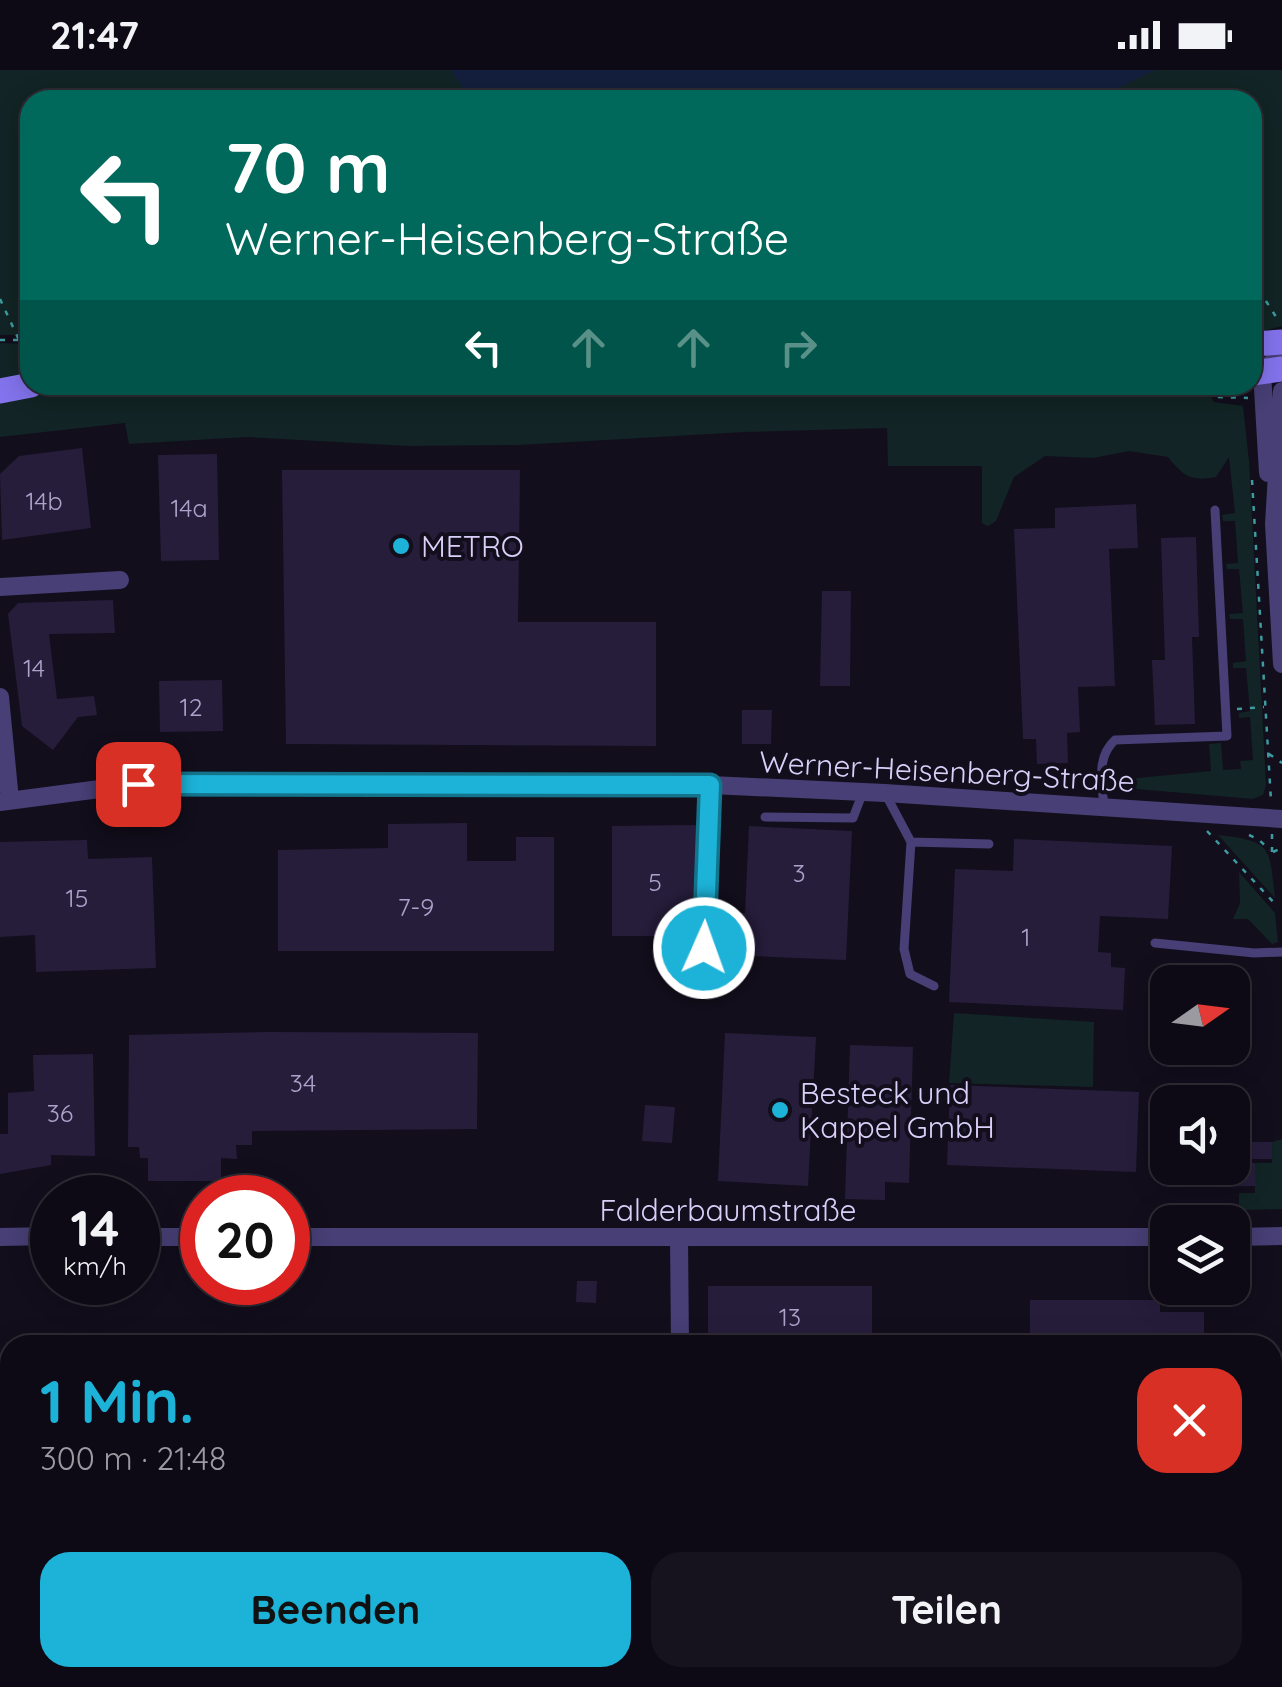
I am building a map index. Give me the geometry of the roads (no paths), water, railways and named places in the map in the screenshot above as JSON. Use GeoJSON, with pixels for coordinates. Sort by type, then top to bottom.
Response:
{"type":"FeatureCollection","features":[{"type":"Feature","properties":{"kind":"street"},"geometry":{"type":"LineString","coordinates":[[1282,353],[1264,378],[1279,557],[1282,664]]}},
{"type":"Feature","properties":{"kind":"street"},"geometry":{"type":"LineString","coordinates":[[1274,524],[1282,392]]}},
{"type":"Feature","properties":{"kind":"street"},"geometry":{"type":"LineString","coordinates":[[0,587],[120,580]]}},
{"type":"Feature","properties":{"kind":"street","name":"Werner-Heisenberg-Straße"},"geometry":{"type":"LineString","coordinates":[[0,696],[5,801],[138,784],[710,785],[1282,819]]}},
{"type":"Feature","properties":{"kind":"street"},"geometry":{"type":"LineString","coordinates":[[0,1237],[30,1236]]}},
{"type":"Feature","properties":{"kind":"street"},"geometry":{"type":"LineString","coordinates":[[1250,1237],[1282,1236]]}},
{"type":"Feature","properties":{"kind":"street","name":"Falderbaumstraße"},"geometry":{"type":"LineString","coordinates":[[310,1237],[1150,1237]]}},
{"type":"Feature","properties":{"kind":"street"},"geometry":{"type":"LineString","coordinates":[[680,1237],[680,1335]]}},
{"type":"Feature","properties":{"kind":"lane"},"geometry":{"type":"LineString","coordinates":[[1104,808],[1102,761],[1106,748],[1115,740],[1227,736],[1215,510]]}},
{"type":"Feature","properties":{"kind":"lane"},"geometry":{"type":"LineString","coordinates":[[677,947],[704,948],[710,785]]}},
{"type":"Feature","properties":{"kind":"lane"},"geometry":{"type":"LineString","coordinates":[[766,817],[853,818],[863,792]]}},
{"type":"Feature","properties":{"kind":"lane"},"geometry":{"type":"LineString","coordinates":[[885,793],[911,842],[904,949],[910,974],[934,986]]}},
{"type":"Feature","properties":{"kind":"lane"},"geometry":{"type":"LineString","coordinates":[[911,842],[989,844]]}},
{"type":"Feature","properties":{"kind":"lane"},"geometry":{"type":"LineString","coordinates":[[1155,943],[1282,952]]}},
{"type":"Feature","properties":{"kind":"water"},"geometry":{"type":"Polygon","coordinates":[[[451,70],[1155,70],[1114,90],[462,87],[451,70]]]}},
{"type":"Feature","properties":{"kind":"place","name":"METRO"},"geometry":{"type":"Point","coordinates":[401,546]}},
{"type":"Feature","properties":{"kind":"place","name":"Besteck und Kappel GmbH"},"geometry":{"type":"Point","coordinates":[780,1110]}}]}
